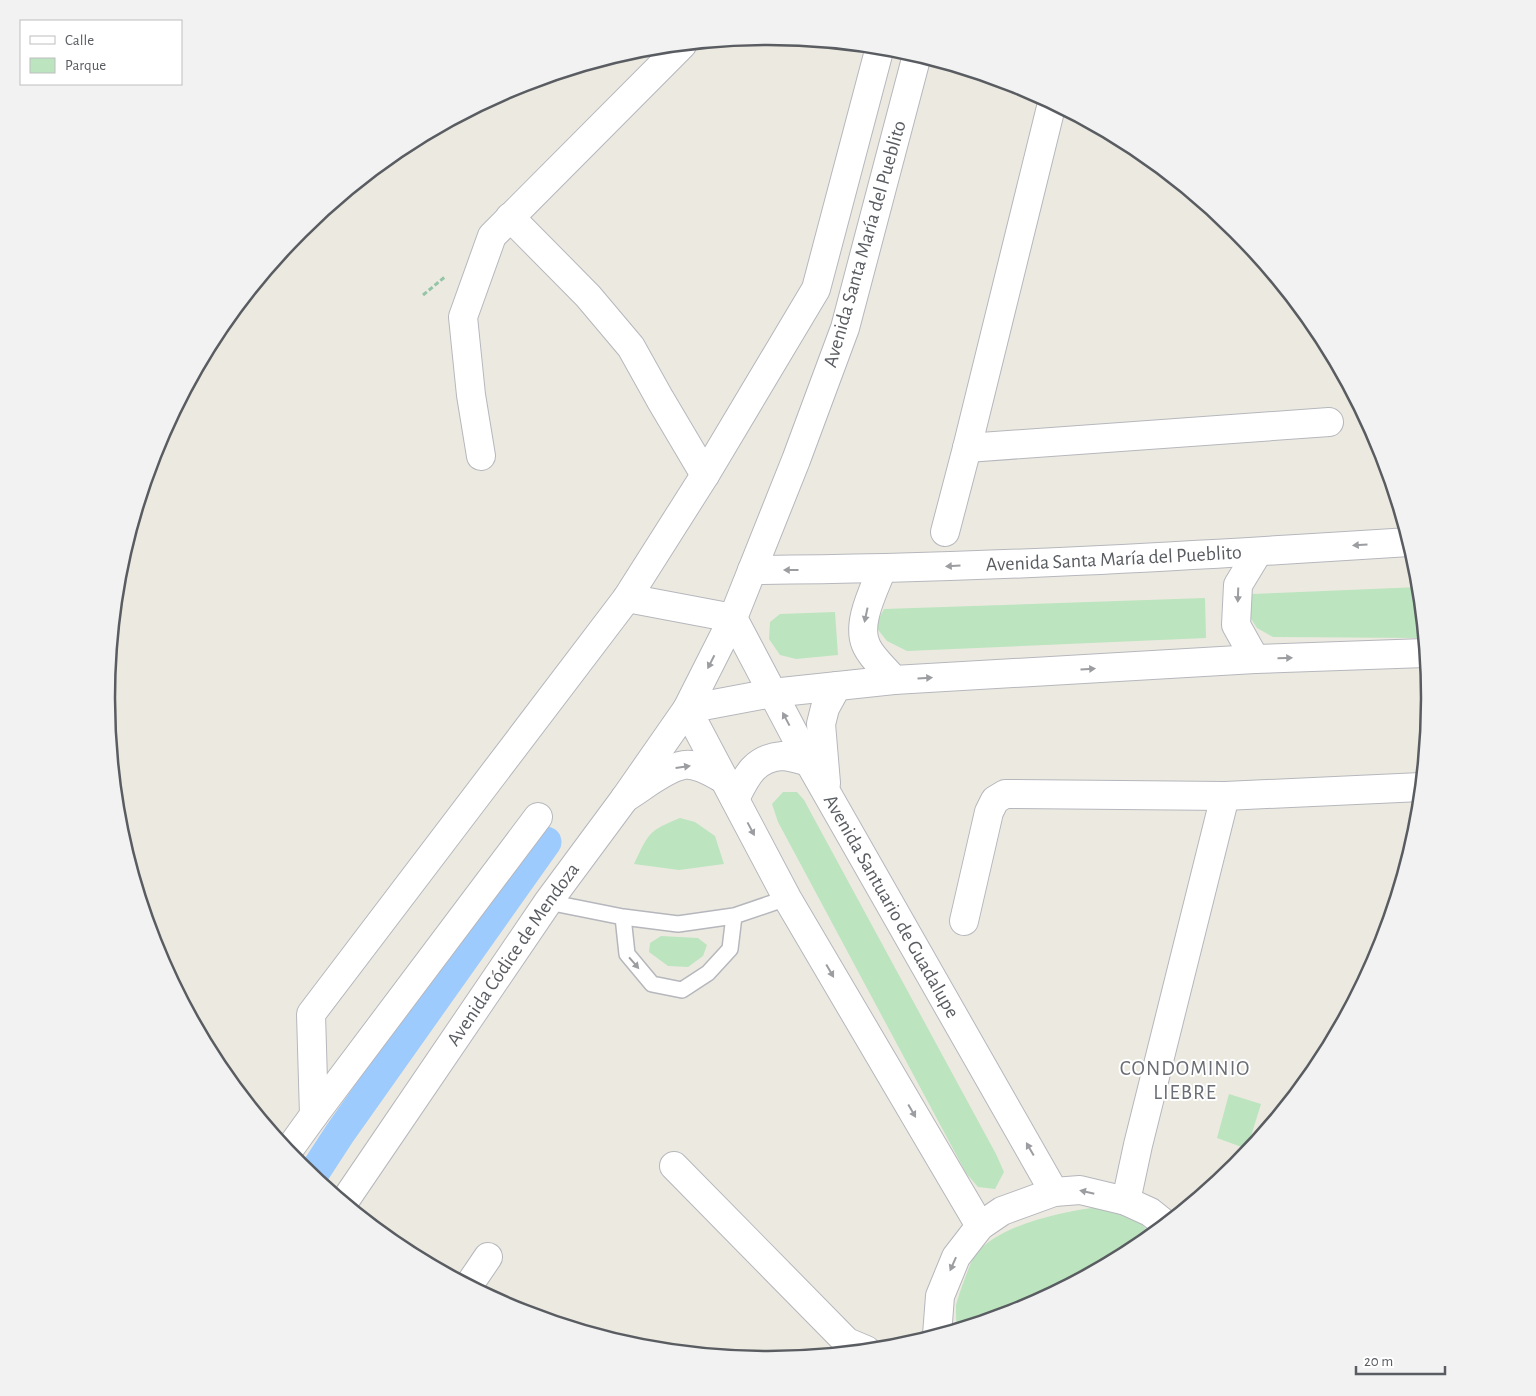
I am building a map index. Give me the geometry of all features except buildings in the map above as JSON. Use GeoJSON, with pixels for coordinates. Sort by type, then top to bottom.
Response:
{"type":"FeatureCollection","features":[{"type":"Feature","properties":{"kind":"street"},"geometry":{"type":"LineString","coordinates":[[481,456],[471,396],[463,317],[492,236],[675,52]]}},
{"type":"Feature","properties":{"kind":"street"},"geometry":{"type":"LineString","coordinates":[[314,1114],[311,1014],[627,598],[705,475],[816,289],[878,55]]}},
{"type":"Feature","properties":{"kind":"street","name":"Avenida Santa María del Pueblito"},"geometry":{"type":"LineString","coordinates":[[733,618],[796,460],[845,328],[915,62]]}},
{"type":"Feature","properties":{"kind":"street"},"geometry":{"type":"LineString","coordinates":[[945,532],[1050,109]]}},
{"type":"Feature","properties":{"kind":"street"},"geometry":{"type":"LineString","coordinates":[[510,217],[588,296],[631,347],[705,475]]}},
{"type":"Feature","properties":{"kind":"street"},"geometry":{"type":"LineString","coordinates":[[967,448],[1329,422]]}},
{"type":"Feature","properties":{"kind":"street","name":"Avenida Santa María del Pueblito"},"geometry":{"type":"LineString","coordinates":[[752,570],[882,569],[1258,552],[1402,542]]}},
{"type":"Feature","properties":{"kind":"street","name":"Avenida Santa María del Pueblito"},"geometry":{"type":"LineString","coordinates":[[1255,659],[1236,625],[1238,584],[1258,552]]}},
{"type":"Feature","properties":{"kind":"street"},"geometry":{"type":"LineString","coordinates":[[882,569],[867,608],[863,630],[867,647],[894,680]]}},
{"type":"Feature","properties":{"kind":"street"},"geometry":{"type":"LineString","coordinates":[[627,598],[733,618]]}},
{"type":"Feature","properties":{"kind":"street","name":"Avenida Santuario de Guadalupe"},"geometry":{"type":"LineString","coordinates":[[733,618],[809,762],[1054,1192]]}},
{"type":"Feature","properties":{"kind":"street","name":"Avenida Códice de Mendoza"},"geometry":{"type":"LineString","coordinates":[[347,1197],[548,902],[625,798],[687,709],[733,618]]}},
{"type":"Feature","properties":{"kind":"street"},"geometry":{"type":"LineString","coordinates":[[980,1226],[788,898],[687,709],[772,693],[894,680],[1255,659],[1420,653]]}},
{"type":"Feature","properties":{"kind":"street"},"geometry":{"type":"LineString","coordinates":[[826,792],[821,724],[825,708],[837,686]]}},
{"type":"Feature","properties":{"kind":"street"},"geometry":{"type":"LineString","coordinates":[[730,790],[764,760],[783,756],[809,762]]}},
{"type":"Feature","properties":{"kind":"street"},"geometry":{"type":"LineString","coordinates":[[625,798],[669,770],[686,765],[704,769],[730,790]]}},
{"type":"Feature","properties":{"kind":"street"},"geometry":{"type":"LineString","coordinates":[[964,921],[989,812],[995,800],[1005,794],[1225,796],[1414,787]]}},
{"type":"Feature","properties":{"kind":"street"},"geometry":{"type":"LineString","coordinates":[[1126,1201],[1138,1145],[1225,796]]}},
{"type":"Feature","properties":{"kind":"street"},"geometry":{"type":"LineString","coordinates":[[292,1145],[538,817]]}},
{"type":"Feature","properties":{"kind":"street"},"geometry":{"type":"LineString","coordinates":[[674,1166],[847,1342],[854,1345]]}},
{"type":"Feature","properties":{"kind":"street"},"geometry":{"type":"LineString","coordinates":[[937,1329],[940,1296],[956,1257],[980,1226],[1002,1211],[1054,1192],[1080,1190],[1126,1201],[1150,1212],[1160,1220]]}},
{"type":"Feature","properties":{"kind":"street"},"geometry":{"type":"LineString","coordinates":[[472,1280],[488,1257]]}},
{"type":"Feature","properties":{"kind":"lane"},"geometry":{"type":"LineString","coordinates":[[548,902],[624,917],[678,924],[734,916],[788,898]]}},
{"type":"Feature","properties":{"kind":"lane"},"geometry":{"type":"LineString","coordinates":[[624,917],[627,954],[652,984],[682,990],[708,973],[730,949],[734,916]]}},
{"type":"Feature","properties":{"kind":"green space"},"geometry":{"type":"Polygon","coordinates":[[[1411,587],[1418,638],[1273,637],[1257,628],[1246,611],[1251,594],[1411,587]]]}},
{"type":"Feature","properties":{"kind":"green space"},"geometry":{"type":"Polygon","coordinates":[[[1205,598],[1206,638],[907,651],[887,641],[875,626],[884,609],[1205,598]]]}},
{"type":"Feature","properties":{"kind":"green space"},"geometry":{"type":"Polygon","coordinates":[[[835,612],[838,655],[796,659],[780,655],[769,639],[770,622],[780,614],[835,612]]]}},
{"type":"Feature","properties":{"kind":"green space"},"geometry":{"type":"Polygon","coordinates":[[[783,792],[797,792],[804,800],[996,1154],[1004,1172],[995,1189],[978,1187],[966,1173],[778,822],[772,804],[783,792]]]}},
{"type":"Feature","properties":{"kind":"green space"},"geometry":{"type":"Polygon","coordinates":[[[680,818],[695,822],[715,836],[724,864],[679,870],[634,864],[647,839],[655,830],[680,818]]]}},
{"type":"Feature","properties":{"kind":"green space"},"geometry":{"type":"Polygon","coordinates":[[[661,936],[698,938],[707,945],[703,956],[688,967],[668,966],[649,952],[650,943],[661,936]]]}},
{"type":"Feature","properties":{"kind":"green space"},"geometry":{"type":"Polygon","coordinates":[[[1229,1094],[1261,1104],[1250,1138],[1242,1147],[1217,1138],[1229,1094]]]}},
{"type":"Feature","properties":{"kind":"green space"},"geometry":{"type":"Polygon","coordinates":[[[1099,1207],[1138,1219],[1146,1230],[1094,1264],[1057,1284],[1018,1301],[957,1323],[956,1306],[967,1271],[975,1255],[986,1244],[1000,1235],[1032,1221],[1067,1212],[1099,1207]]]}},
{"type":"Feature","properties":{"kind":"waterway"},"geometry":{"type":"LineString","coordinates":[[316,1170],[340,1133],[546,842]]}},
{"type":"Feature","properties":{"kind":"district","name":"CONDOMINIO LIEBRE"},"geometry":{"type":"Point","coordinates":[1185,1080]}}]}
